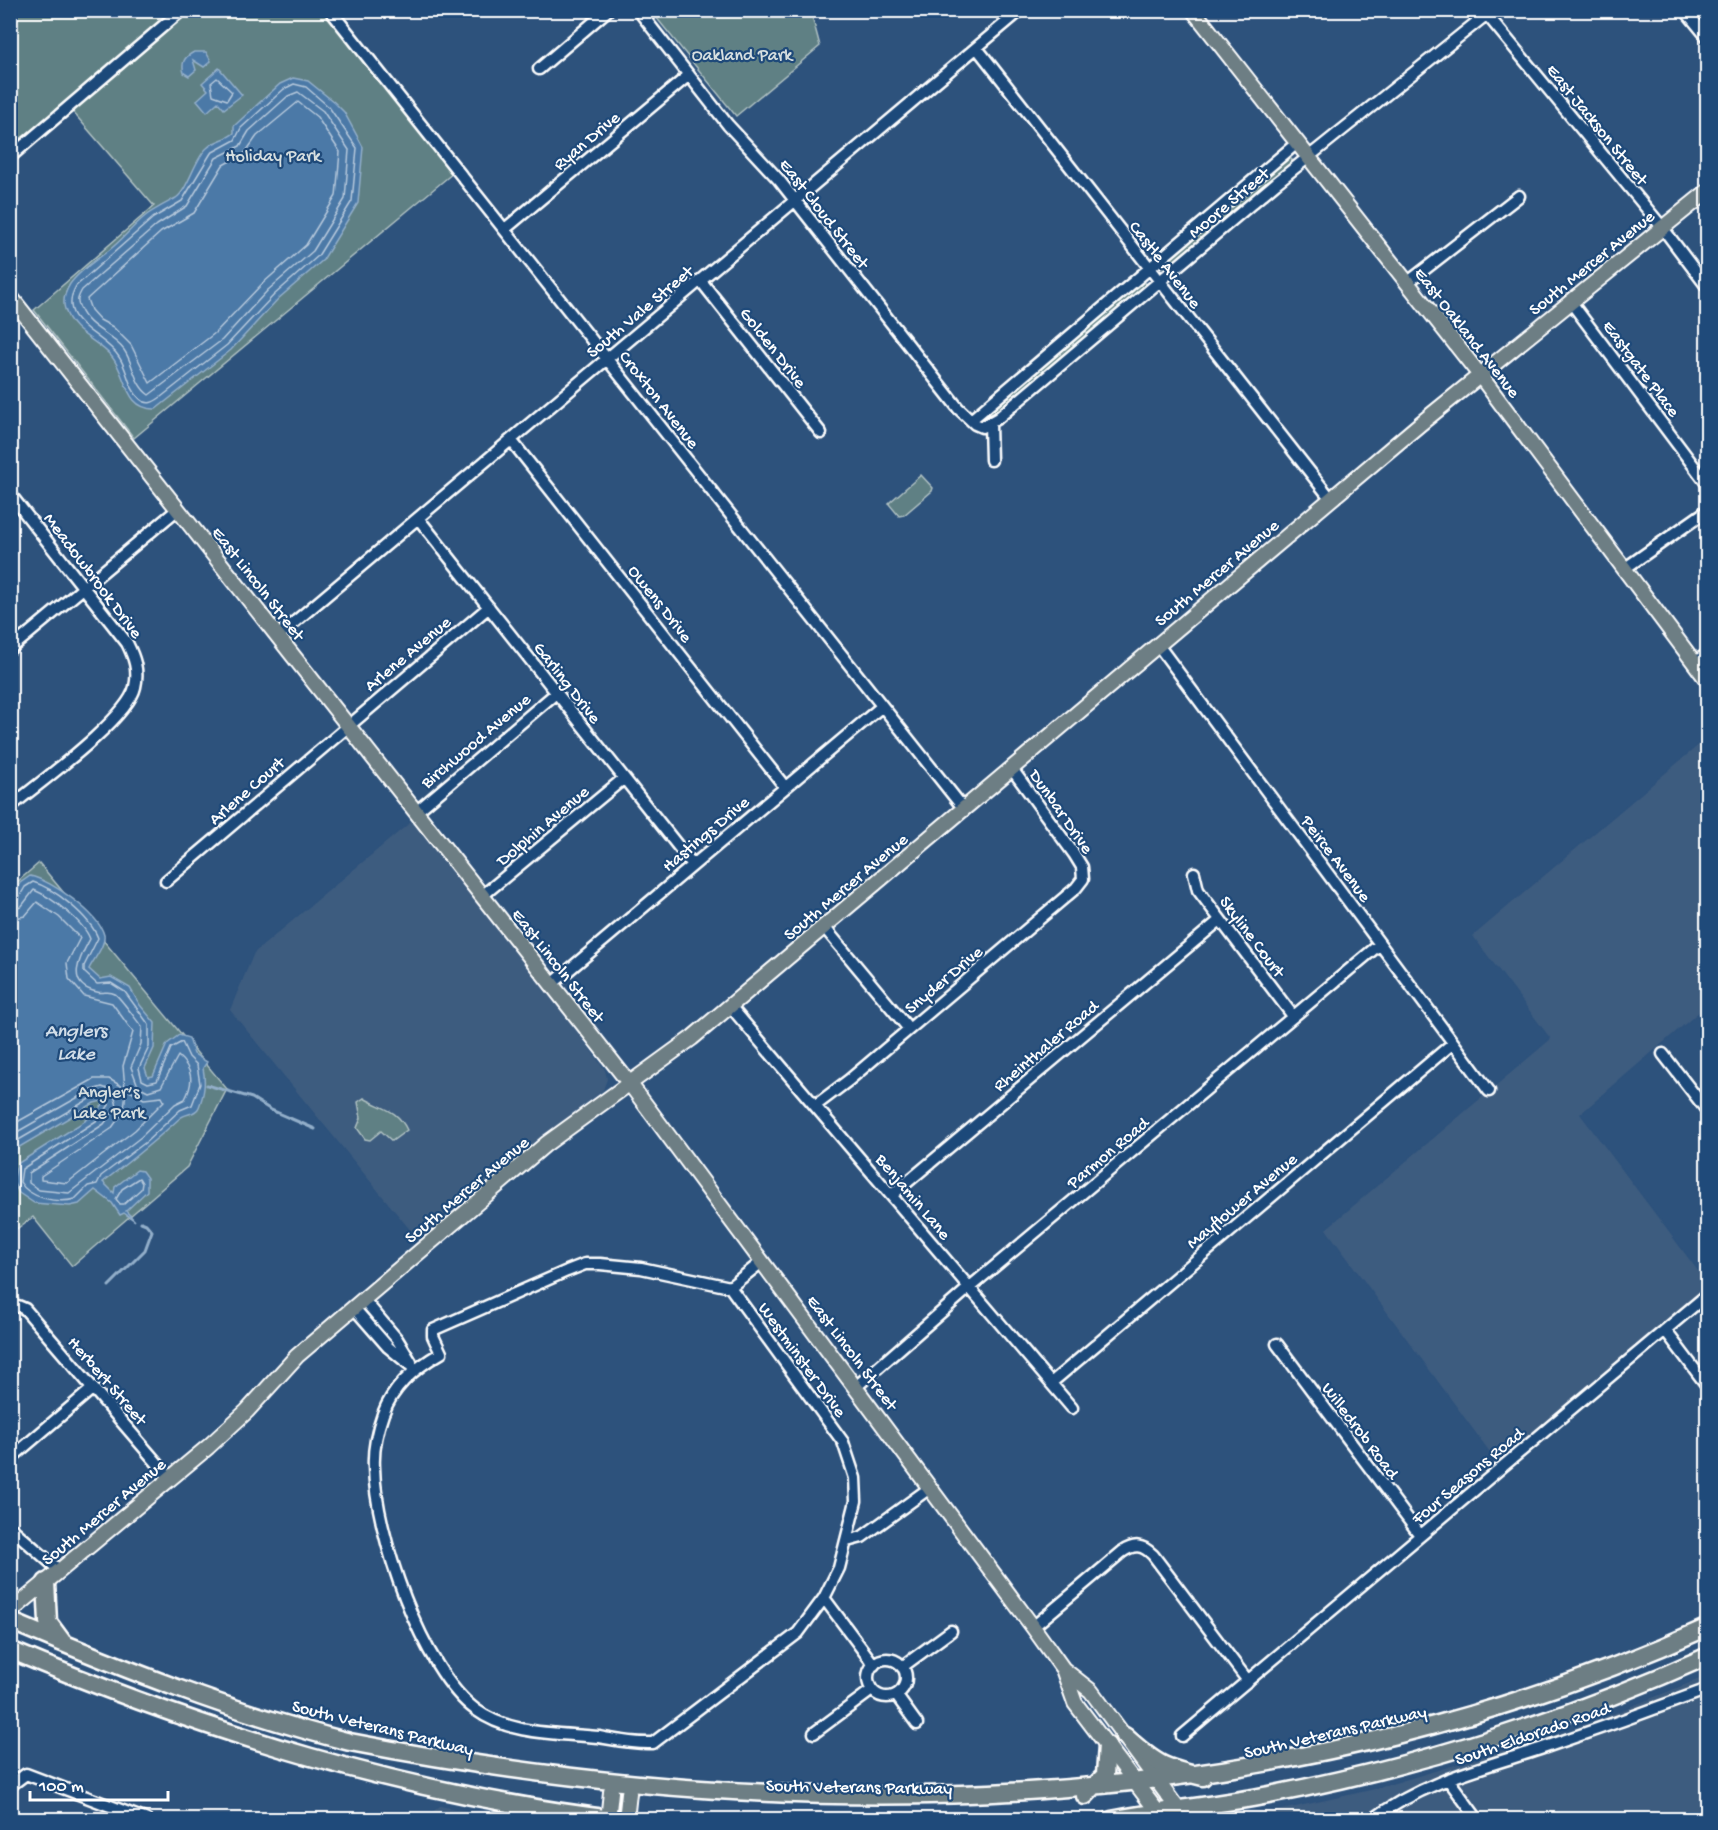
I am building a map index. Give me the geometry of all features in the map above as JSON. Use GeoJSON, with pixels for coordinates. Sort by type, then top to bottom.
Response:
{"type":"FeatureCollection","features":[{"type":"Feature","properties":{"kind":"highway"},"geometry":{"type":"LineString","coordinates":[[46,1582],[48,1622],[65,1644]]}},
{"type":"Feature","properties":{"kind":"highway","name":"South Veterans Parkway"},"geometry":{"type":"LineString","coordinates":[[10,1621],[220,1703],[346,1741],[460,1767],[611,1792],[707,1802],[845,1808],[960,1807],[1085,1796],[1212,1779],[1330,1755],[1466,1719],[1593,1676],[1707,1627]]}},
{"type":"Feature","properties":{"kind":"highway"},"geometry":{"type":"LineString","coordinates":[[10,1650],[164,1712],[259,1743],[389,1779],[563,1815],[616,1819]]}},
{"type":"Feature","properties":{"kind":"highway"},"geometry":{"type":"LineString","coordinates":[[1112,1820],[1183,1814],[1384,1768],[1482,1741],[1594,1702],[1707,1656]]}},
{"type":"Feature","properties":{"kind":"highway"},"geometry":{"type":"LineString","coordinates":[[1125,1736],[1150,1759],[1170,1769],[1212,1779]]}},
{"type":"Feature","properties":{"kind":"highway"},"geometry":{"type":"LineString","coordinates":[[1085,1796],[1106,1775],[1107,1745]]}},
{"type":"Feature","properties":{"kind":"highway"},"geometry":{"type":"LineString","coordinates":[[1216,1820],[1225,1803]]}},
{"type":"Feature","properties":{"kind":"main road","name":"East Oakland Avenue"},"geometry":{"type":"LineString","coordinates":[[1193,10],[1479,374],[1707,681]]}},
{"type":"Feature","properties":{"kind":"main road","name":"South Mercer Avenue"},"geometry":{"type":"LineString","coordinates":[[10,1612],[230,1427],[291,1363],[546,1144],[630,1084],[730,1006],[1479,374],[1707,191]]}},
{"type":"Feature","properties":{"kind":"main road","name":"East Lincoln Street"},"geometry":{"type":"LineString","coordinates":[[10,296],[630,1084],[857,1386],[1063,1668],[1091,1691],[1183,1814]]}},
{"type":"Feature","properties":{"kind":"main road","name":"East Lincoln Street"},"geometry":{"type":"LineString","coordinates":[[1063,1668],[1075,1704],[1161,1816]]}},
{"type":"Feature","properties":{"kind":"main road"},"geometry":{"type":"LineString","coordinates":[[611,1792],[616,1819]]}},
{"type":"Feature","properties":{"kind":"main road"},"geometry":{"type":"LineString","coordinates":[[616,1819],[629,1793]]}},
{"type":"Feature","properties":{"kind":"street"},"geometry":{"type":"LineString","coordinates":[[10,157],[182,10]]}},
{"type":"Feature","properties":{"kind":"street","name":"Croxton Avenue"},"geometry":{"type":"LineString","coordinates":[[330,10],[964,809]]}},
{"type":"Feature","properties":{"kind":"street"},"geometry":{"type":"LineString","coordinates":[[539,69],[608,10]]}},
{"type":"Feature","properties":{"kind":"street","name":"East Cloud Street"},"geometry":{"type":"LineString","coordinates":[[638,10],[795,202],[958,408],[971,420]]}},
{"type":"Feature","properties":{"kind":"street","name":"South Vale Street"},"geometry":{"type":"LineString","coordinates":[[278,636],[1021,10]]}},
{"type":"Feature","properties":{"kind":"street"},"geometry":{"type":"LineString","coordinates":[[1685,10],[1707,38]]}},
{"type":"Feature","properties":{"kind":"street","name":"Moore Street"},"geometry":{"type":"LineString","coordinates":[[990,424],[1308,157],[1488,12]]}},
{"type":"Feature","properties":{"kind":"street","name":"East Jackson Street"},"geometry":{"type":"LineString","coordinates":[[1488,12],[1662,227],[1707,288]]}},
{"type":"Feature","properties":{"kind":"street","name":"Castle Avenue"},"geometry":{"type":"LineString","coordinates":[[977,48],[1331,499]]}},
{"type":"Feature","properties":{"kind":"street","name":"Ryan Drive"},"geometry":{"type":"LineString","coordinates":[[505,229],[689,75]]}},
{"type":"Feature","properties":{"kind":"street","name":"Moore Street"},"geometry":{"type":"LineString","coordinates":[[971,420],[1297,143]]}},
{"type":"Feature","properties":{"kind":"street"},"geometry":{"type":"LineString","coordinates":[[1407,283],[1519,196]]}},
{"type":"Feature","properties":{"kind":"street","name":"Golden Drive"},"geometry":{"type":"LineString","coordinates":[[701,281],[821,433]]}},
{"type":"Feature","properties":{"kind":"street","name":"Eastgate Place"},"geometry":{"type":"LineString","coordinates":[[1570,301],[1707,485]]}},
{"type":"Feature","properties":{"kind":"street"},"geometry":{"type":"LineString","coordinates":[[971,420],[978,426],[990,424],[991,460]]}},
{"type":"Feature","properties":{"kind":"street","name":"Owens Drive"},"geometry":{"type":"LineString","coordinates":[[511,440],[785,787]]}},
{"type":"Feature","properties":{"kind":"street","name":"Meadowbrook Drive"},"geometry":{"type":"LineString","coordinates":[[10,494],[131,651],[137,674],[135,688],[117,717],[10,807]]}},
{"type":"Feature","properties":{"kind":"street"},"geometry":{"type":"LineString","coordinates":[[10,649],[177,509]]}},
{"type":"Feature","properties":{"kind":"street"},"geometry":{"type":"LineString","coordinates":[[1624,569],[1707,510]]}},
{"type":"Feature","properties":{"kind":"street","name":"Garling Drive"},"geometry":{"type":"LineString","coordinates":[[418,518],[693,865]]}},
{"type":"Feature","properties":{"kind":"street","name":"Arlene Avenue"},"geometry":{"type":"LineString","coordinates":[[347,725],[489,608]]}},
{"type":"Feature","properties":{"kind":"street","name":"Peirce Avenue"},"geometry":{"type":"LineString","coordinates":[[1158,645],[1489,1091]]}},
{"type":"Feature","properties":{"kind":"street"},"geometry":{"type":"LineString","coordinates":[[1694,663],[1707,653]]}},
{"type":"Feature","properties":{"kind":"street","name":"Birchwood Avenue"},"geometry":{"type":"LineString","coordinates":[[416,812],[556,693]]}},
{"type":"Feature","properties":{"kind":"street","name":"Hastings Drive"},"geometry":{"type":"LineString","coordinates":[[551,984],[881,707]]}},
{"type":"Feature","properties":{"kind":"street","name":"Arlene Court"},"geometry":{"type":"LineString","coordinates":[[166,881],[347,725]]}},
{"type":"Feature","properties":{"kind":"street","name":"Dunbar Drive"},"geometry":{"type":"LineString","coordinates":[[1012,769],[1074,854],[1084,873]]}},
{"type":"Feature","properties":{"kind":"street","name":"Dolphin Avenue"},"geometry":{"type":"LineString","coordinates":[[482,896],[623,779]]}},
{"type":"Feature","properties":{"kind":"street","name":"Snyder Drive"},"geometry":{"type":"LineString","coordinates":[[816,1105],[1076,888],[1084,873]]}},
{"type":"Feature","properties":{"kind":"street","name":"Skyline Court"},"geometry":{"type":"LineString","coordinates":[[1194,873],[1198,890],[1293,1016]]}},
{"type":"Feature","properties":{"kind":"street","name":"Rheinthaler Road"},"geometry":{"type":"LineString","coordinates":[[892,1196],[1220,920]]}},
{"type":"Feature","properties":{"kind":"street"},"geometry":{"type":"LineString","coordinates":[[824,927],[909,1029]]}},
{"type":"Feature","properties":{"kind":"street","name":"Parmon Road"},"geometry":{"type":"LineString","coordinates":[[857,1386],[970,1287],[1380,944]]}},
{"type":"Feature","properties":{"kind":"street","name":"Benjamin Lane"},"geometry":{"type":"LineString","coordinates":[[730,1006],[1072,1408]]}},
{"type":"Feature","properties":{"kind":"street","name":"Mayflower Avenue"},"geometry":{"type":"LineString","coordinates":[[1051,1383],[1453,1042]]}},
{"type":"Feature","properties":{"kind":"street"},"geometry":{"type":"LineString","coordinates":[[1663,1054],[1707,1112]]}},
{"type":"Feature","properties":{"kind":"street"},"geometry":{"type":"LineString","coordinates":[[730,1287],[763,1261]]}},
{"type":"Feature","properties":{"kind":"street","name":"Westminster Drive"},"geometry":{"type":"LineString","coordinates":[[585,1264],[640,1268],[730,1287],[843,1442],[855,1478],[856,1501],[847,1541],[839,1568],[824,1598],[798,1632],[783,1646],[653,1743],[517,1728],[490,1719],[468,1704],[450,1685],[422,1635],[395,1569],[382,1521],[374,1470],[377,1433],[392,1395],[416,1370],[441,1353],[433,1336],[438,1326],[585,1264]]}},
{"type":"Feature","properties":{"kind":"street","name":"Four Seasons Road"},"geometry":{"type":"LineString","coordinates":[[1182,1736],[1707,1294]]}},
{"type":"Feature","properties":{"kind":"street"},"geometry":{"type":"LineString","coordinates":[[359,1304],[396,1339],[416,1370]]}},
{"type":"Feature","properties":{"kind":"street","name":"Herbert Street"},"geometry":{"type":"LineString","coordinates":[[14,1307],[25,1310],[170,1478]]}},
{"type":"Feature","properties":{"kind":"street"},"geometry":{"type":"LineString","coordinates":[[1665,1330],[1707,1387]]}},
{"type":"Feature","properties":{"kind":"street","name":"Willedrob Road"},"geometry":{"type":"LineString","coordinates":[[1276,1344],[1420,1535]]}},
{"type":"Feature","properties":{"kind":"street"},"geometry":{"type":"LineString","coordinates":[[10,1460],[92,1389]]}},
{"type":"Feature","properties":{"kind":"street"},"geometry":{"type":"LineString","coordinates":[[847,1541],[862,1537],[931,1487]]}},
{"type":"Feature","properties":{"kind":"street"},"geometry":{"type":"LineString","coordinates":[[10,1527],[59,1570]]}},
{"type":"Feature","properties":{"kind":"street"},"geometry":{"type":"LineString","coordinates":[[1034,1627],[1122,1552],[1134,1545],[1144,1547],[1153,1555],[1248,1681]]}},
{"type":"Feature","properties":{"kind":"street"},"geometry":{"type":"LineString","coordinates":[[824,1598],[874,1665]]}},
{"type":"Feature","properties":{"kind":"street"},"geometry":{"type":"LineString","coordinates":[[902,1667],[951,1631]]}},
{"type":"Feature","properties":{"kind":"street"},"geometry":{"type":"LineString","coordinates":[[886,1660],[898,1663],[902,1667],[905,1673],[905,1686],[896,1695],[886,1697],[872,1690],[869,1674],[874,1665],[886,1660]]}},
{"type":"Feature","properties":{"kind":"street","name":"South Eldorado Road"},"geometry":{"type":"LineString","coordinates":[[1372,1820],[1413,1792],[1582,1735],[1707,1689]]}},
{"type":"Feature","properties":{"kind":"street"},"geometry":{"type":"LineString","coordinates":[[814,1733],[872,1690]]}},
{"type":"Feature","properties":{"kind":"street"},"geometry":{"type":"LineString","coordinates":[[896,1695],[917,1724]]}},
{"type":"Feature","properties":{"kind":"street"},"geometry":{"type":"LineString","coordinates":[[10,1786],[26,1774],[147,1820]]}},
{"type":"Feature","properties":{"kind":"street"},"geometry":{"type":"LineString","coordinates":[[1448,1779],[1478,1820]]}},
{"type":"Feature","properties":{"kind":"shaded area"},"geometry":{"type":"Polygon","coordinates":[[[1707,738],[1707,1005],[1580,1114],[1707,1283],[1707,1287],[1498,1463],[1326,1229],[1551,1039],[1473,936],[1707,738]]]}},
{"type":"Feature","properties":{"kind":"shaded area"},"geometry":{"type":"Polygon","coordinates":[[[412,821],[566,1016],[605,1070],[607,1079],[603,1090],[416,1237],[230,1010],[254,953],[412,821]]]}},
{"type":"Feature","properties":{"kind":"shaded area"},"geometry":{"type":"Polygon","coordinates":[[[1707,1676],[1707,1819],[1237,1820],[1375,1789],[1575,1729],[1707,1676]]]}},
{"type":"Feature","properties":{"kind":"shaded area"},"geometry":{"type":"Polygon","coordinates":[[[440,1806],[492,1816],[512,1819],[424,1819],[440,1806]]]}},
{"type":"Feature","properties":{"kind":"green space"},"geometry":{"type":"Polygon","coordinates":[[[11,10],[171,10],[171,11],[11,149],[11,10]]]}},
{"type":"Feature","properties":{"kind":"green space","name":"Holiday Park"},"geometry":{"type":"Polygon","coordinates":[[[190,11],[323,11],[453,173],[134,438],[34,310],[154,206],[72,111],[190,11]]]}},
{"type":"Feature","properties":{"kind":"green space","name":"Oakland Park"},"geometry":{"type":"Polygon","coordinates":[[[651,11],[828,11],[812,16],[820,46],[736,116],[651,11]]]}},
{"type":"Feature","properties":{"kind":"green space"},"geometry":{"type":"Polygon","coordinates":[[[1288,156],[1292,160],[1291,163],[1166,269],[1161,267],[1160,265],[1288,156]]]}},
{"type":"Feature","properties":{"kind":"green space"},"geometry":{"type":"Polygon","coordinates":[[[1143,280],[1147,285],[1144,288],[990,420],[982,418],[1143,280]]]}},
{"type":"Feature","properties":{"kind":"green space"},"geometry":{"type":"Polygon","coordinates":[[[921,475],[933,488],[932,491],[904,515],[899,516],[889,504],[890,502],[921,475]]]}},
{"type":"Feature","properties":{"kind":"green space","name":"Anglers Lake"},"geometry":{"type":"Polygon","coordinates":[[[39,863],[227,1089],[187,1167],[72,1266],[33,1217],[11,1233],[10,888],[39,863]]]}},
{"type":"Feature","properties":{"kind":"green space"},"geometry":{"type":"Polygon","coordinates":[[[364,1098],[394,1114],[407,1130],[392,1141],[381,1131],[370,1140],[365,1139],[357,1128],[361,1118],[358,1102],[364,1098]]]}},
{"type":"Feature","properties":{"kind":"water"},"geometry":{"type":"Polygon","coordinates":[[[194,52],[206,52],[211,61],[204,67],[193,60],[196,70],[189,76],[184,73],[183,63],[194,52]]]}},
{"type":"Feature","properties":{"kind":"water"},"geometry":{"type":"Polygon","coordinates":[[[219,68],[242,95],[224,109],[218,102],[207,112],[197,100],[208,90],[202,83],[219,68]]]}},
{"type":"Feature","properties":{"kind":"water"},"geometry":{"type":"Polygon","coordinates":[[[293,78],[308,81],[334,102],[344,112],[363,147],[358,203],[323,260],[278,299],[231,350],[156,409],[146,408],[132,398],[112,357],[79,331],[68,318],[64,302],[67,290],[78,275],[113,247],[143,218],[180,194],[207,148],[234,133],[234,126],[280,84],[293,78]]]}},
{"type":"Feature","properties":{"kind":"water","name":"Anglers Lake"},"geometry":{"type":"Polygon","coordinates":[[[30,876],[50,884],[73,899],[93,917],[100,927],[104,935],[103,943],[89,969],[100,979],[111,977],[130,988],[155,1023],[154,1048],[145,1068],[148,1077],[153,1076],[167,1044],[179,1035],[189,1038],[194,1054],[207,1062],[203,1068],[204,1088],[198,1110],[180,1118],[103,1182],[114,1193],[115,1187],[137,1170],[142,1171],[147,1178],[147,1191],[126,1211],[135,1221],[124,1213],[120,1215],[112,1203],[95,1190],[79,1204],[70,1206],[34,1203],[19,1193],[13,1182],[17,1164],[96,1114],[106,1100],[94,1103],[11,1152],[11,903],[20,883],[30,876]]]}},
{"type":"Feature","properties":{"kind":"waterway"},"geometry":{"type":"LineString","coordinates":[[207,1085],[252,1098],[271,1110],[315,1129]]}},
{"type":"Feature","properties":{"kind":"waterway"},"geometry":{"type":"LineString","coordinates":[[109,1286],[145,1250],[152,1231],[141,1222]]}},
{"type":"Feature","properties":{"kind":"park label","name":"Angler’s Lake Park"},"geometry":{"type":"Point","coordinates":[109,1101]}}]}
